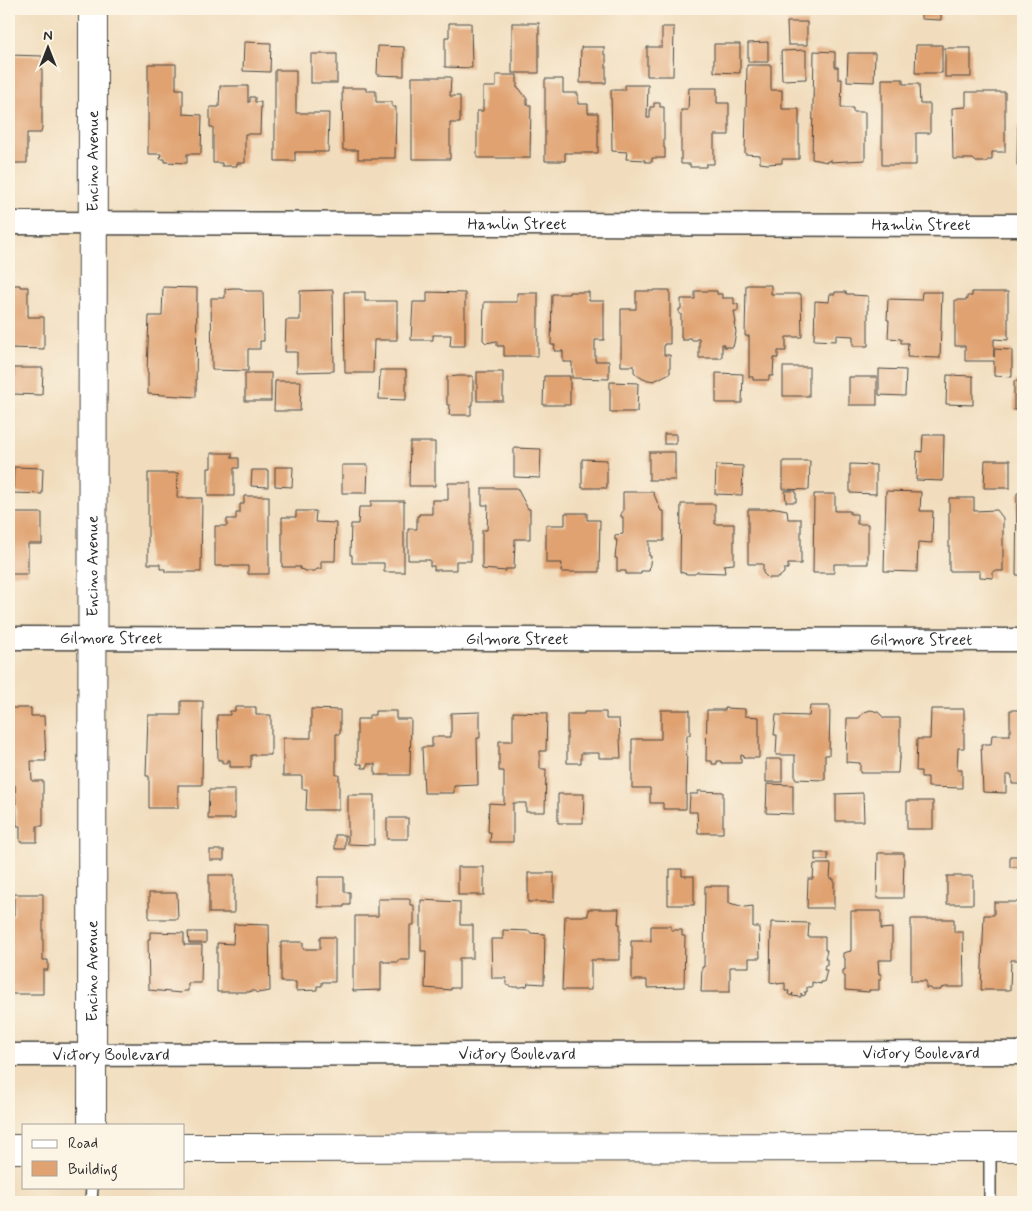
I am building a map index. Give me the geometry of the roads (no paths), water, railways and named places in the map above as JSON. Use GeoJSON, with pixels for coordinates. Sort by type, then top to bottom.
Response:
{"type":"FeatureCollection","features":[{"type":"Feature","properties":{"kind":"street","name":"Encino Avenue"},"geometry":{"type":"LineString","coordinates":[[92,1124],[93,9]]}},
{"type":"Feature","properties":{"kind":"street","name":"Hamlin Street"},"geometry":{"type":"LineString","coordinates":[[9,223],[1023,225]]}},
{"type":"Feature","properties":{"kind":"street","name":"Gilmore Street"},"geometry":{"type":"LineString","coordinates":[[9,638],[1023,640]]}},
{"type":"Feature","properties":{"kind":"street","name":"Victory Boulevard"},"geometry":{"type":"LineString","coordinates":[[9,1055],[1023,1052]]}},
{"type":"Feature","properties":{"kind":"street"},"geometry":{"type":"LineString","coordinates":[[185,1148],[1023,1147]]}},
{"type":"Feature","properties":{"kind":"street"},"geometry":{"type":"LineString","coordinates":[[9,1149],[22,1149]]}},
{"type":"Feature","properties":{"kind":"lane"},"geometry":{"type":"LineString","coordinates":[[990,1147],[990,1202]]}},
{"type":"Feature","properties":{"kind":"lane"},"geometry":{"type":"LineString","coordinates":[[91,1202],[92,1188]]}}]}
